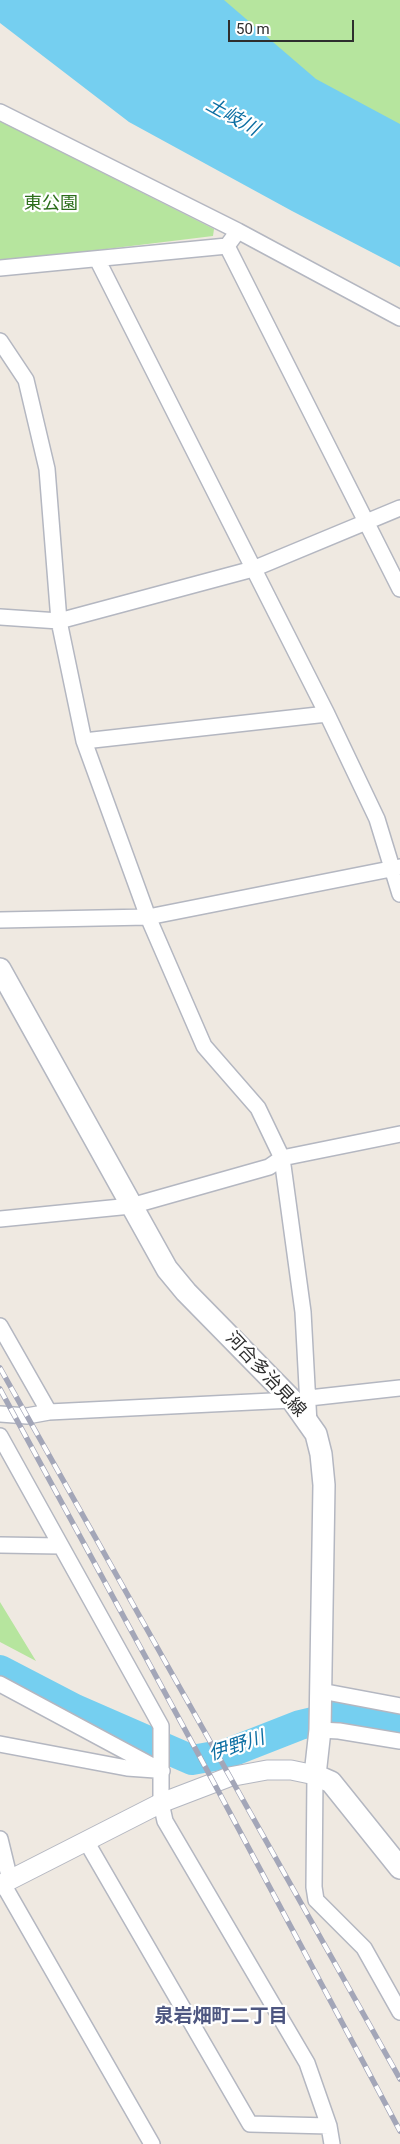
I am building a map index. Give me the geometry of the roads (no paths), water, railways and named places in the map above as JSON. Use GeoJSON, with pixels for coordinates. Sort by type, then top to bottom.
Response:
{"type":"FeatureCollection","features":[{"type":"Feature","properties":{"kind":"main road","name":"河合多治見線"},"geometry":{"type":"LineString","coordinates":[[0,969],[167,1269],[186,1292],[300,1399],[309,1424],[316,1434],[321,1454],[324,1485],[321,1698],[316,1775]]}},
{"type":"Feature","properties":{"kind":"main road"},"geometry":{"type":"LineString","coordinates":[[316,1775],[331,1782],[400,1868]]}},
{"type":"Feature","properties":{"kind":"street"},"geometry":{"type":"LineString","coordinates":[[0,112],[238,232],[400,318]]}},
{"type":"Feature","properties":{"kind":"street"},"geometry":{"type":"LineString","coordinates":[[0,268],[227,246],[238,232]]}},
{"type":"Feature","properties":{"kind":"street"},"geometry":{"type":"LineString","coordinates":[[227,246],[400,589]]}},
{"type":"Feature","properties":{"kind":"street"},"geometry":{"type":"LineString","coordinates":[[97,259],[327,714],[377,818],[396,868],[400,894]]}},
{"type":"Feature","properties":{"kind":"street"},"geometry":{"type":"LineString","coordinates":[[0,342],[26,380],[47,468],[58,621],[84,741],[148,917],[204,1046],[258,1108],[282,1158],[303,1312],[300,1399]]}},
{"type":"Feature","properties":{"kind":"street"},"geometry":{"type":"LineString","coordinates":[[0,617],[58,621],[254,569],[400,508]]}},
{"type":"Feature","properties":{"kind":"street"},"geometry":{"type":"LineString","coordinates":[[84,741],[327,714]]}},
{"type":"Feature","properties":{"kind":"street"},"geometry":{"type":"LineString","coordinates":[[0,920],[148,917],[396,868]]}},
{"type":"Feature","properties":{"kind":"street"},"geometry":{"type":"LineString","coordinates":[[0,1219],[131,1206],[269,1167],[282,1158],[400,1134]]}},
{"type":"Feature","properties":{"kind":"street"},"geometry":{"type":"LineString","coordinates":[[0,1326],[49,1412]]}},
{"type":"Feature","properties":{"kind":"street"},"geometry":{"type":"LineString","coordinates":[[0,1414],[27,1416],[49,1412],[300,1399],[400,1388]]}},
{"type":"Feature","properties":{"kind":"street"},"geometry":{"type":"LineString","coordinates":[[0,1436],[161,1726],[161,1803],[164,1821],[307,2063],[330,2126],[332,2144]]}},
{"type":"Feature","properties":{"kind":"street"},"geometry":{"type":"LineString","coordinates":[[0,1545],[60,1546]]}},
{"type":"Feature","properties":{"kind":"street"},"geometry":{"type":"LineString","coordinates":[[0,1684],[162,1771]]}},
{"type":"Feature","properties":{"kind":"street"},"geometry":{"type":"LineString","coordinates":[[321,1698],[400,1706]]}},
{"type":"Feature","properties":{"kind":"street"},"geometry":{"type":"LineString","coordinates":[[320,1730],[339,1731],[400,1741]]}},
{"type":"Feature","properties":{"kind":"street"},"geometry":{"type":"LineString","coordinates":[[0,1744],[127,1768],[162,1771]]}},
{"type":"Feature","properties":{"kind":"street"},"geometry":{"type":"LineString","coordinates":[[4,1883],[161,1803],[229,1777],[252,1772],[291,1770],[316,1775],[314,1888],[316,1900],[364,1948],[400,2012]]}},
{"type":"Feature","properties":{"kind":"street"},"geometry":{"type":"LineString","coordinates":[[0,1839],[4,1883],[152,2144]]}},
{"type":"Feature","properties":{"kind":"street"},"geometry":{"type":"LineString","coordinates":[[86,1841],[250,2124],[330,2126]]}},
{"type":"Feature","properties":{"kind":"water","name":"土岐川"},"geometry":{"type":"Polygon","coordinates":[[[0,0],[224,0],[316,79],[400,124],[400,267],[292,211],[129,122],[0,23],[0,0]]]}},
{"type":"Feature","properties":{"kind":"waterway","name":"伊野川"},"geometry":{"type":"LineString","coordinates":[[0,1670],[75,1709],[192,1760],[226,1754],[300,1725],[338,1716],[400,1726]]}},
{"type":"Feature","properties":{"kind":"railway"},"geometry":{"type":"LineString","coordinates":[[0,1368],[400,2079]]}},
{"type":"Feature","properties":{"kind":"railway"},"geometry":{"type":"LineString","coordinates":[[0,1389],[400,2131]]}},
{"type":"Feature","properties":{"kind":"district","name":"泉岩畑町二丁目"},"geometry":{"type":"Point","coordinates":[221,2017]}},
{"type":"Feature","properties":{"kind":"park label","name":"東公園"},"geometry":{"type":"Point","coordinates":[51,204]}}]}
